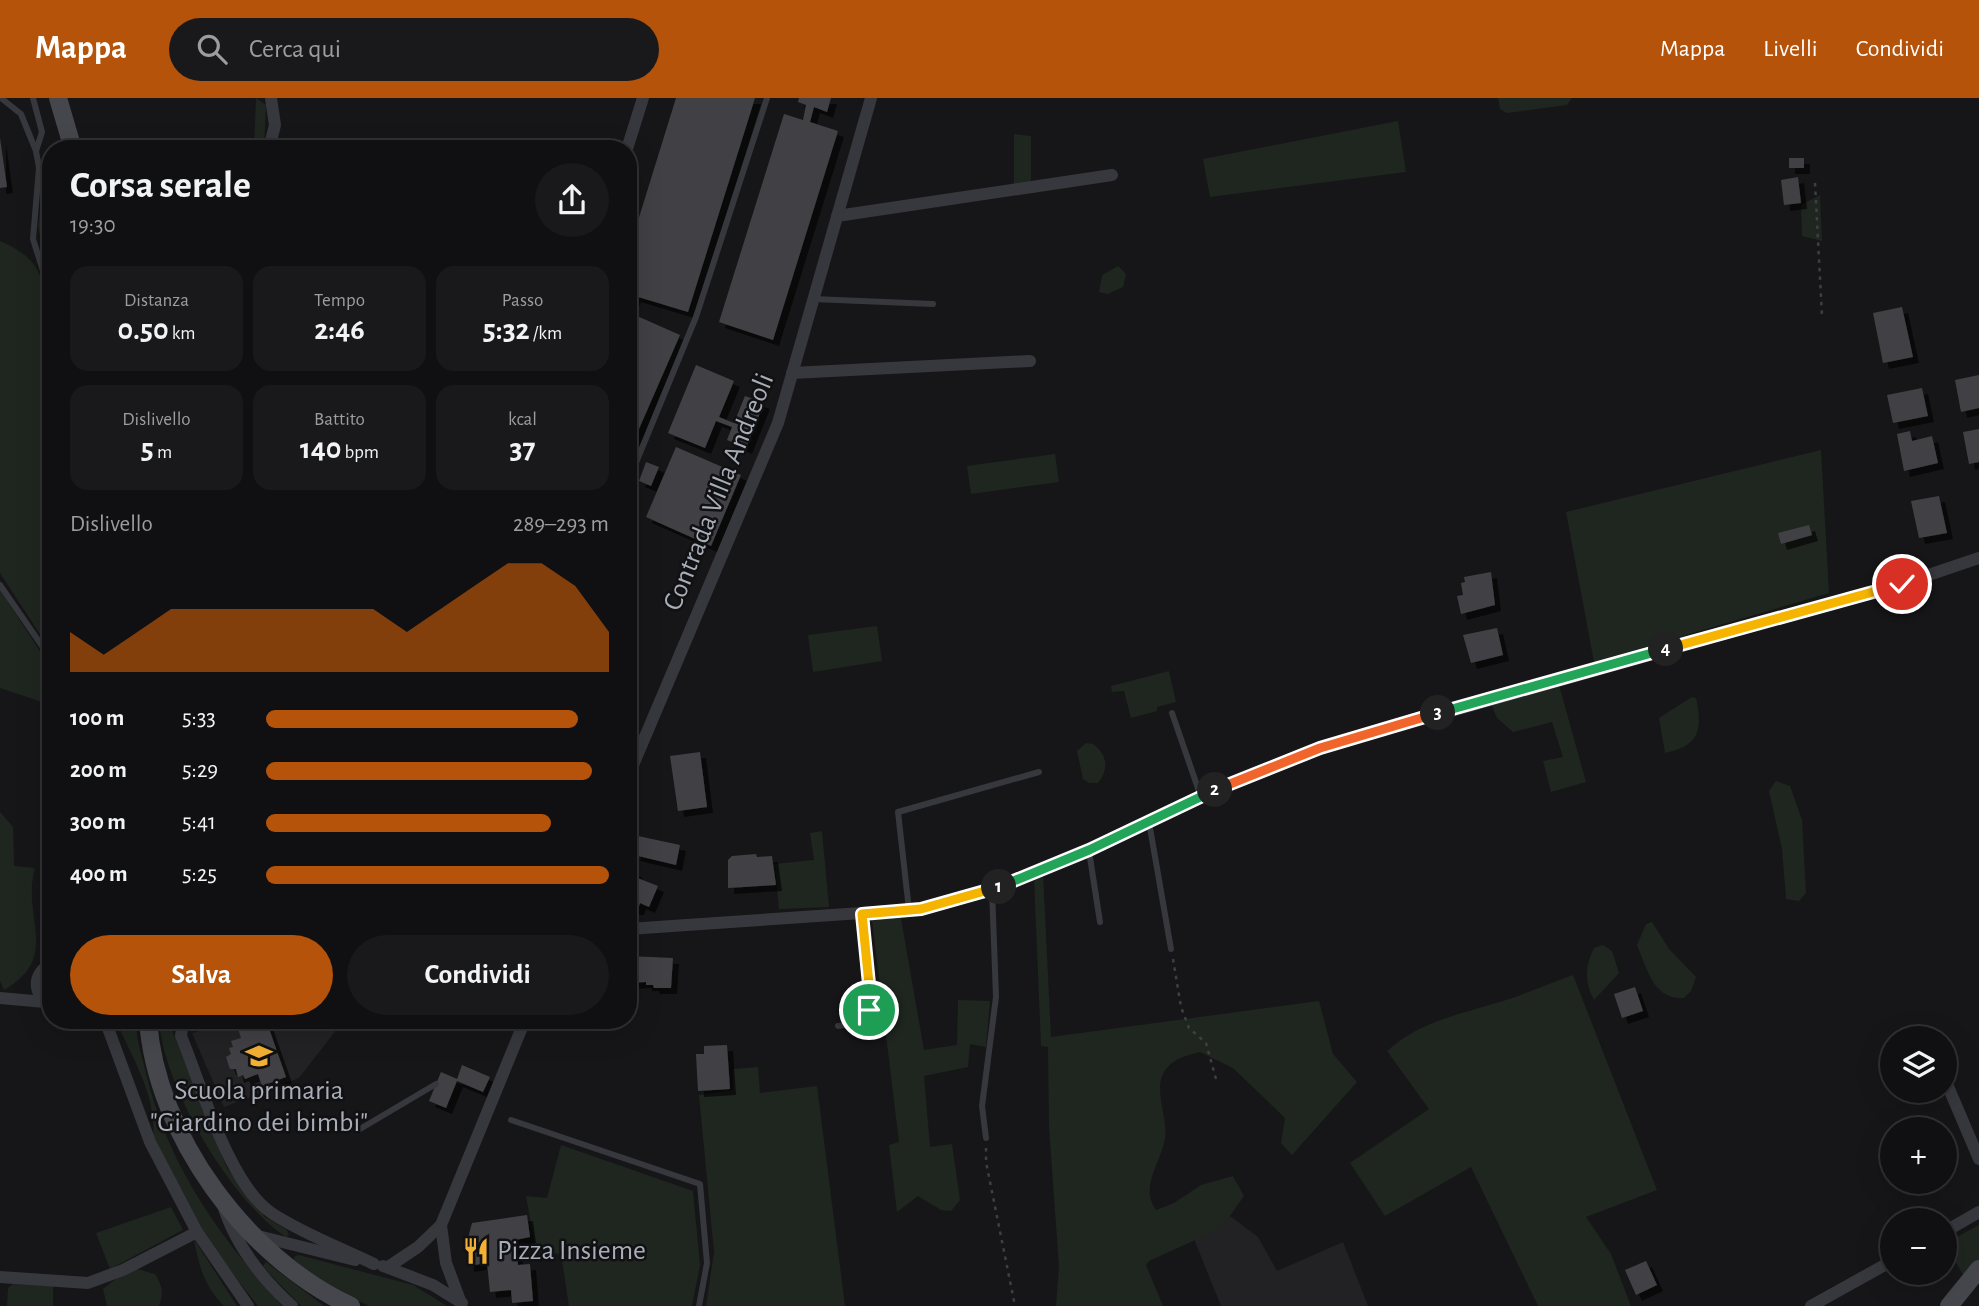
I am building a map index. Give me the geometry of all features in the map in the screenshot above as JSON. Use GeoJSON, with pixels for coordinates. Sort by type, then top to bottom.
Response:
{"type":"FeatureCollection","features":[{"type":"Feature","properties":{"kind":"main road"},"geometry":{"type":"LineString","coordinates":[[58,98],[70,140]]}},
{"type":"Feature","properties":{"kind":"main road"},"geometry":{"type":"LineString","coordinates":[[150,1029],[161,1085],[176,1123],[222,1202],[285,1263],[351,1306]]}},
{"type":"Feature","properties":{"kind":"main road"},"geometry":{"type":"LineString","coordinates":[[1949,1306],[1979,1269]]}},
{"type":"Feature","properties":{"kind":"street"},"geometry":{"type":"LineString","coordinates":[[271,98],[275,125],[271,140]]}},
{"type":"Feature","properties":{"kind":"street"},"geometry":{"type":"LineString","coordinates":[[630,140],[643,98]]}},
{"type":"Feature","properties":{"kind":"street","name":"Contrada Villa Andreoli"},"geometry":{"type":"LineString","coordinates":[[637,756],[778,423],[871,98]]}},
{"type":"Feature","properties":{"kind":"street"},"geometry":{"type":"LineString","coordinates":[[837,216],[1112,175]]}},
{"type":"Feature","properties":{"kind":"street"},"geometry":{"type":"LineString","coordinates":[[792,373],[1030,361]]}},
{"type":"Feature","properties":{"kind":"street"},"geometry":{"type":"LineString","coordinates":[[637,928],[909,910],[992,889],[1089,850],[1200,797],[1320,748],[1902,584],[1979,558]]}},
{"type":"Feature","properties":{"kind":"street"},"geometry":{"type":"LineString","coordinates":[[5,998],[36,984],[42,969]]}},
{"type":"Feature","properties":{"kind":"street"},"geometry":{"type":"LineString","coordinates":[[36,984],[42,994]]}},
{"type":"Feature","properties":{"kind":"street"},"geometry":{"type":"LineString","coordinates":[[5,998],[42,1002]]}},
{"type":"Feature","properties":{"kind":"street"},"geometry":{"type":"LineString","coordinates":[[109,1029],[150,1142],[197,1232],[248,1306]]}},
{"type":"Feature","properties":{"kind":"street"},"geometry":{"type":"LineString","coordinates":[[182,1029],[181,1036],[221,1138],[242,1178],[256,1197],[272,1214],[374,1264]]}},
{"type":"Feature","properties":{"kind":"street"},"geometry":{"type":"LineString","coordinates":[[388,1266],[418,1247],[441,1225],[521,1029]]}},
{"type":"Feature","properties":{"kind":"street"},"geometry":{"type":"LineString","coordinates":[[1955,1103],[1979,1159]]}},
{"type":"Feature","properties":{"kind":"street"},"geometry":{"type":"LineString","coordinates":[[222,1202],[231,1231],[248,1258],[292,1306]]}},
{"type":"Feature","properties":{"kind":"street"},"geometry":{"type":"LineString","coordinates":[[1957,1225],[1979,1212]]}},
{"type":"Feature","properties":{"kind":"street"},"geometry":{"type":"LineString","coordinates":[[441,1225],[446,1263],[462,1305]]}},
{"type":"Feature","properties":{"kind":"street"},"geometry":{"type":"LineString","coordinates":[[0,1277],[88,1283],[123,1269],[197,1232]]}},
{"type":"Feature","properties":{"kind":"street"},"geometry":{"type":"LineString","coordinates":[[256,1236],[304,1250],[388,1266],[433,1285],[462,1305]]}},
{"type":"Feature","properties":{"kind":"street"},"geometry":{"type":"LineString","coordinates":[[1811,1306],[1880,1268]]}},
{"type":"Feature","properties":{"kind":"lane"},"geometry":{"type":"LineString","coordinates":[[1,98],[21,114],[36,151],[39,168],[33,239],[42,268]]}},
{"type":"Feature","properties":{"kind":"lane"},"geometry":{"type":"LineString","coordinates":[[33,98],[42,132],[36,151]]}},
{"type":"Feature","properties":{"kind":"lane"},"geometry":{"type":"LineString","coordinates":[[637,460],[696,317],[767,98]]}},
{"type":"Feature","properties":{"kind":"lane"},"geometry":{"type":"LineString","coordinates":[[813,299],[933,304]]}},
{"type":"Feature","properties":{"kind":"lane"},"geometry":{"type":"LineString","coordinates":[[0,585],[42,646]]}},
{"type":"Feature","properties":{"kind":"lane"},"geometry":{"type":"LineString","coordinates":[[1172,713],[1200,797]]}},
{"type":"Feature","properties":{"kind":"lane"},"geometry":{"type":"LineString","coordinates":[[909,910],[898,812],[1039,772]]}},
{"type":"Feature","properties":{"kind":"lane"},"geometry":{"type":"LineString","coordinates":[[1149,821],[1171,949]]}},
{"type":"Feature","properties":{"kind":"lane"},"geometry":{"type":"LineString","coordinates":[[1089,850],[1100,922]]}},
{"type":"Feature","properties":{"kind":"lane"},"geometry":{"type":"LineString","coordinates":[[986,1138],[982,1106],[996,997],[992,889]]}},
{"type":"Feature","properties":{"kind":"lane"},"geometry":{"type":"LineString","coordinates":[[838,1026],[857,1021],[869,1010],[870,994],[862,914]]}},
{"type":"Feature","properties":{"kind":"lane"},"geometry":{"type":"LineString","coordinates":[[360,1129],[436,1084]]}},
{"type":"Feature","properties":{"kind":"lane"},"geometry":{"type":"LineString","coordinates":[[511,1120],[700,1184],[707,1263],[699,1306]]}},
{"type":"Feature","properties":{"kind":"path"},"geometry":{"type":"LineString","coordinates":[[1815,183],[1822,316]]}},
{"type":"Feature","properties":{"kind":"path"},"geometry":{"type":"LineString","coordinates":[[1171,949],[1181,1007],[1189,1028],[1206,1043],[1216,1079]]}},
{"type":"Feature","properties":{"kind":"path"},"geometry":{"type":"LineString","coordinates":[[986,1138],[986,1162],[1015,1306]]}},
{"type":"Feature","properties":{"kind":"shaded area"},"geometry":{"type":"Polygon","coordinates":[[[256,98],[266,105],[264,140],[254,140],[256,98]]]}},
{"type":"Feature","properties":{"kind":"shaded area"},"geometry":{"type":"Polygon","coordinates":[[[1498,98],[1572,98],[1567,105],[1507,113],[1500,109],[1498,98]]]}},
{"type":"Feature","properties":{"kind":"shaded area"},"geometry":{"type":"Polygon","coordinates":[[[1398,121],[1406,172],[1210,197],[1203,159],[1398,121]]]}},
{"type":"Feature","properties":{"kind":"shaded area"},"geometry":{"type":"Polygon","coordinates":[[[1014,134],[1031,136],[1031,185],[1014,187],[1014,134]]]}},
{"type":"Feature","properties":{"kind":"shaded area"},"geometry":{"type":"Polygon","coordinates":[[[42,195],[42,244],[38,226],[42,195]]]}},
{"type":"Feature","properties":{"kind":"shaded area"},"geometry":{"type":"Polygon","coordinates":[[[1820,195],[1822,241],[1802,236],[1801,205],[1820,195]]]}},
{"type":"Feature","properties":{"kind":"shaded area"},"geometry":{"type":"Polygon","coordinates":[[[0,241],[30,260],[42,281],[42,637],[0,573],[0,241]]]}},
{"type":"Feature","properties":{"kind":"shaded area"},"geometry":{"type":"Polygon","coordinates":[[[1118,266],[1126,274],[1123,287],[1108,294],[1099,292],[1102,275],[1118,266]]]}},
{"type":"Feature","properties":{"kind":"shaded area"},"geometry":{"type":"Polygon","coordinates":[[[1821,450],[1829,593],[1594,662],[1566,512],[1821,450]]]}},
{"type":"Feature","properties":{"kind":"shaded area"},"geometry":{"type":"Polygon","coordinates":[[[1055,454],[1059,482],[971,494],[967,466],[1055,454]]]}},
{"type":"Feature","properties":{"kind":"shaded area"},"geometry":{"type":"Polygon","coordinates":[[[0,590],[42,654],[42,702],[0,688],[0,590]]]}},
{"type":"Feature","properties":{"kind":"shaded area"},"geometry":{"type":"Polygon","coordinates":[[[877,626],[882,661],[813,672],[808,635],[877,626]]]}},
{"type":"Feature","properties":{"kind":"shaded area"},"geometry":{"type":"Polygon","coordinates":[[[1169,671],[1176,702],[1157,707],[1157,711],[1131,718],[1124,691],[1112,692],[1111,686],[1169,671]]]}},
{"type":"Feature","properties":{"kind":"shaded area"},"geometry":{"type":"Polygon","coordinates":[[[1559,685],[1586,782],[1551,792],[1543,761],[1563,757],[1552,722],[1513,732],[1497,718],[1491,704],[1559,685]]]}},
{"type":"Feature","properties":{"kind":"shaded area"},"geometry":{"type":"Polygon","coordinates":[[[1692,697],[1696,698],[1698,709],[1696,735],[1685,746],[1665,753],[1659,718],[1692,697]]]}},
{"type":"Feature","properties":{"kind":"shaded area"},"geometry":{"type":"Polygon","coordinates":[[[1086,743],[1098,748],[1104,758],[1104,773],[1098,783],[1089,783],[1083,779],[1077,751],[1086,743]]]}},
{"type":"Feature","properties":{"kind":"shaded area"},"geometry":{"type":"Polygon","coordinates":[[[1776,781],[1790,786],[1802,820],[1806,893],[1799,901],[1786,899],[1782,849],[1769,791],[1776,781]]]}},
{"type":"Feature","properties":{"kind":"shaded area"},"geometry":{"type":"Polygon","coordinates":[[[0,812],[13,827],[14,866],[35,868],[32,903],[36,950],[31,964],[21,977],[4,990],[0,981],[0,812]]]}},
{"type":"Feature","properties":{"kind":"shaded area"},"geometry":{"type":"Polygon","coordinates":[[[822,831],[829,907],[779,909],[775,864],[814,860],[810,833],[822,831]]]}},
{"type":"Feature","properties":{"kind":"shaded area"},"geometry":{"type":"Polygon","coordinates":[[[1043,873],[1051,1037],[1319,1001],[1333,1054],[1357,1082],[1292,1155],[1281,1143],[1285,1118],[1233,1068],[1200,1052],[1179,1059],[1166,1069],[1160,1088],[1165,1138],[1150,1184],[1151,1201],[1156,1210],[1174,1203],[1201,1185],[1233,1176],[1244,1196],[1215,1231],[1149,1261],[1146,1265],[1163,1306],[1056,1306],[1059,1267],[1049,1127],[1048,1047],[1041,1046],[1034,877],[1043,873]]]}},
{"type":"Feature","properties":{"kind":"shaded area"},"geometry":{"type":"Polygon","coordinates":[[[900,913],[924,1050],[957,1045],[958,1000],[990,1001],[986,1047],[970,1044],[968,1067],[924,1076],[930,1147],[952,1144],[960,1200],[951,1211],[941,1210],[918,1196],[897,1212],[889,1145],[899,1142],[872,920],[900,913]]]}},
{"type":"Feature","properties":{"kind":"shaded area"},"geometry":{"type":"Polygon","coordinates":[[[1652,922],[1669,949],[1696,977],[1691,991],[1684,998],[1665,994],[1658,988],[1644,963],[1637,945],[1646,924],[1652,922]]]}},
{"type":"Feature","properties":{"kind":"shaded area"},"geometry":{"type":"Polygon","coordinates":[[[1603,945],[1612,951],[1619,973],[1594,1000],[1587,980],[1587,967],[1594,948],[1603,945]]]}},
{"type":"Feature","properties":{"kind":"shaded area"},"geometry":{"type":"Polygon","coordinates":[[[1573,975],[1657,1190],[1586,1217],[1611,1254],[1631,1306],[1538,1306],[1471,1167],[1385,1216],[1350,1163],[1429,1109],[1387,1051],[1425,1026],[1573,975]]]}},
{"type":"Feature","properties":{"kind":"shaded area"},"geometry":{"type":"Polygon","coordinates":[[[120,1029],[137,1029],[156,1107],[182,1169],[217,1226],[282,1306],[258,1306],[211,1246],[153,1136],[151,1107],[136,1063],[120,1029]]]}},
{"type":"Feature","properties":{"kind":"shaded area"},"geometry":{"type":"Polygon","coordinates":[[[160,1029],[172,1029],[227,1168],[265,1217],[287,1230],[289,1235],[286,1237],[265,1220],[244,1197],[203,1140],[186,1108],[163,1047],[160,1029]]]}},
{"type":"Feature","properties":{"kind":"shaded area","name":"Scuola primaria \"Giardino dei bimbi\""},"geometry":{"type":"Polygon","coordinates":[[[206,1029],[337,1029],[299,1078],[224,1107],[192,1033],[206,1029]]]}},
{"type":"Feature","properties":{"kind":"shaded area"},"geometry":{"type":"Polygon","coordinates":[[[758,1067],[760,1093],[817,1086],[845,1306],[706,1306],[714,1252],[699,1095],[733,1090],[733,1069],[758,1067]]]}},
{"type":"Feature","properties":{"kind":"shaded area"},"geometry":{"type":"Polygon","coordinates":[[[561,1145],[693,1191],[700,1265],[692,1306],[569,1306],[561,1254],[536,1251],[526,1196],[547,1198],[561,1145]]]}},
{"type":"Feature","properties":{"kind":"shaded area"},"geometry":{"type":"Polygon","coordinates":[[[171,1207],[183,1230],[110,1269],[96,1233],[171,1207]]]}},
{"type":"Feature","properties":{"kind":"shaded area"},"geometry":{"type":"Polygon","coordinates":[[[1230,1216],[1258,1237],[1277,1271],[1343,1242],[1368,1306],[1221,1306],[1194,1239],[1230,1216]]]}},
{"type":"Feature","properties":{"kind":"shaded area"},"geometry":{"type":"Polygon","coordinates":[[[1979,1225],[1979,1263],[1965,1278],[1957,1264],[1957,1237],[1979,1225]]]}},
{"type":"Feature","properties":{"kind":"shaded area"},"geometry":{"type":"Polygon","coordinates":[[[194,1239],[237,1306],[224,1306],[217,1299],[200,1266],[194,1239]]]}},
{"type":"Feature","properties":{"kind":"shaded area"},"geometry":{"type":"Polygon","coordinates":[[[295,1256],[413,1285],[447,1306],[369,1306],[330,1287],[293,1261],[295,1256]]]}},
{"type":"Feature","properties":{"kind":"shaded area"},"geometry":{"type":"Polygon","coordinates":[[[266,1262],[324,1306],[301,1306],[263,1266],[266,1262]]]}},
{"type":"Feature","properties":{"kind":"shaded area"},"geometry":{"type":"Polygon","coordinates":[[[137,1269],[155,1274],[162,1293],[159,1306],[107,1306],[103,1289],[117,1278],[137,1269]]]}},
{"type":"Feature","properties":{"kind":"shaded area"},"geometry":{"type":"Polygon","coordinates":[[[13,1284],[53,1286],[53,1306],[7,1306],[8,1288],[13,1284]]]}},
{"type":"Feature","properties":{"kind":"building"},"geometry":{"type":"Polygon","coordinates":[[[676,98],[755,98],[688,312],[637,297],[637,224],[676,98]]]}},
{"type":"Feature","properties":{"kind":"building"},"geometry":{"type":"Polygon","coordinates":[[[799,98],[831,98],[827,112],[814,107],[810,122],[838,131],[773,340],[719,322],[784,114],[803,120],[806,105],[798,102],[799,98]]]}},
{"type":"Feature","properties":{"kind":"building"},"geometry":{"type":"Polygon","coordinates":[[[0,138],[7,187],[0,188],[0,138]]]}},
{"type":"Feature","properties":{"kind":"building"},"geometry":{"type":"Polygon","coordinates":[[[1789,158],[1804,158],[1804,168],[1789,168],[1789,158]]]}},
{"type":"Feature","properties":{"kind":"building"},"geometry":{"type":"Polygon","coordinates":[[[1798,177],[1801,203],[1784,205],[1781,180],[1798,177]]]}},
{"type":"Feature","properties":{"kind":"building"},"geometry":{"type":"Polygon","coordinates":[[[1902,307],[1913,357],[1883,363],[1873,313],[1902,307]]]}},
{"type":"Feature","properties":{"kind":"building"},"geometry":{"type":"Polygon","coordinates":[[[637,316],[680,335],[637,433],[637,316]]]}},
{"type":"Feature","properties":{"kind":"building"},"geometry":{"type":"Polygon","coordinates":[[[696,365],[734,381],[719,417],[734,423],[745,396],[764,403],[746,448],[727,440],[732,427],[716,421],[705,448],[668,433],[696,365]]]}},
{"type":"Feature","properties":{"kind":"building"},"geometry":{"type":"Polygon","coordinates":[[[1979,375],[1979,408],[1961,412],[1955,380],[1979,375]]]}},
{"type":"Feature","properties":{"kind":"building"},"geometry":{"type":"Polygon","coordinates":[[[1922,388],[1928,416],[1893,423],[1887,395],[1922,388]]]}},
{"type":"Feature","properties":{"kind":"building"},"geometry":{"type":"Polygon","coordinates":[[[1979,429],[1979,462],[1969,464],[1963,432],[1979,429]]]}},
{"type":"Feature","properties":{"kind":"building"},"geometry":{"type":"Polygon","coordinates":[[[1910,431],[1912,441],[1932,436],[1938,463],[1904,471],[1897,434],[1910,431]]]}},
{"type":"Feature","properties":{"kind":"building"},"geometry":{"type":"Polygon","coordinates":[[[676,447],[741,475],[711,546],[646,517],[676,447]]]}},
{"type":"Feature","properties":{"kind":"building"},"geometry":{"type":"Polygon","coordinates":[[[646,462],[659,467],[651,486],[639,481],[646,462]]]}},
{"type":"Feature","properties":{"kind":"building"},"geometry":{"type":"Polygon","coordinates":[[[1939,496],[1947,533],[1919,538],[1911,501],[1939,496]]]}},
{"type":"Feature","properties":{"kind":"building"},"geometry":{"type":"Polygon","coordinates":[[[1809,525],[1812,535],[1781,544],[1778,533],[1809,525]]]}},
{"type":"Feature","properties":{"kind":"building"},"geometry":{"type":"Polygon","coordinates":[[[1491,572],[1495,605],[1461,614],[1457,596],[1463,595],[1461,583],[1465,582],[1464,577],[1491,572]]]}},
{"type":"Feature","properties":{"kind":"building"},"geometry":{"type":"Polygon","coordinates":[[[1497,628],[1503,655],[1471,663],[1463,635],[1497,628]]]}},
{"type":"Feature","properties":{"kind":"building"},"geometry":{"type":"Polygon","coordinates":[[[700,752],[707,807],[678,811],[670,756],[700,752]]]}},
{"type":"Feature","properties":{"kind":"building"},"geometry":{"type":"Polygon","coordinates":[[[638,836],[680,845],[676,865],[637,856],[638,836]]]}},
{"type":"Feature","properties":{"kind":"building"},"geometry":{"type":"Polygon","coordinates":[[[756,854],[757,857],[772,856],[776,885],[728,888],[728,860],[732,856],[756,854]]]}},
{"type":"Feature","properties":{"kind":"building"},"geometry":{"type":"Polygon","coordinates":[[[637,878],[658,886],[649,907],[640,903],[638,909],[637,878]]]}},
{"type":"Feature","properties":{"kind":"building"},"geometry":{"type":"Polygon","coordinates":[[[637,956],[673,958],[671,988],[654,988],[653,985],[646,985],[646,982],[637,982],[637,956]]]}},
{"type":"Feature","properties":{"kind":"building"},"geometry":{"type":"Polygon","coordinates":[[[1635,987],[1643,1011],[1622,1018],[1614,994],[1635,987]]]}},
{"type":"Feature","properties":{"kind":"building"},"geometry":{"type":"Polygon","coordinates":[[[238,1029],[269,1029],[286,1077],[262,1086],[258,1074],[245,1079],[243,1075],[238,1077],[236,1069],[230,1069],[226,1057],[231,1054],[231,1041],[241,1038],[238,1029]]]}},
{"type":"Feature","properties":{"kind":"building"},"geometry":{"type":"Polygon","coordinates":[[[727,1045],[730,1089],[698,1091],[696,1054],[704,1054],[704,1046],[727,1045]]]}},
{"type":"Feature","properties":{"kind":"building"},"geometry":{"type":"Polygon","coordinates":[[[462,1065],[490,1077],[483,1092],[457,1081],[446,1108],[429,1101],[441,1072],[457,1079],[462,1065]]]}},
{"type":"Feature","properties":{"kind":"building"},"geometry":{"type":"Polygon","coordinates":[[[527,1215],[530,1237],[515,1240],[518,1265],[530,1264],[533,1301],[512,1303],[511,1290],[490,1292],[487,1263],[468,1266],[468,1238],[472,1223],[527,1215]]]}},
{"type":"Feature","properties":{"kind":"building"},"geometry":{"type":"Polygon","coordinates":[[[1646,1261],[1657,1285],[1636,1295],[1625,1270],[1646,1261]]]}},
{"type":"Feature","properties":{"kind":"place","name":"Scuola primaria \"Giardino dei bimbi\""},"geometry":{"type":"Point","coordinates":[259,1056]}},
{"type":"Feature","properties":{"kind":"place","name":"Pizza Insieme"},"geometry":{"type":"Point","coordinates":[476,1251]}},
{"type":"Feature","properties":{"kind":"route"},"geometry":{"type":"LineString","coordinates":[[869,1010],[870,994],[862,914],[921,909],[992,889],[1089,850],[1208,793],[1320,748],[1637,656],[1902,584]]}}]}
